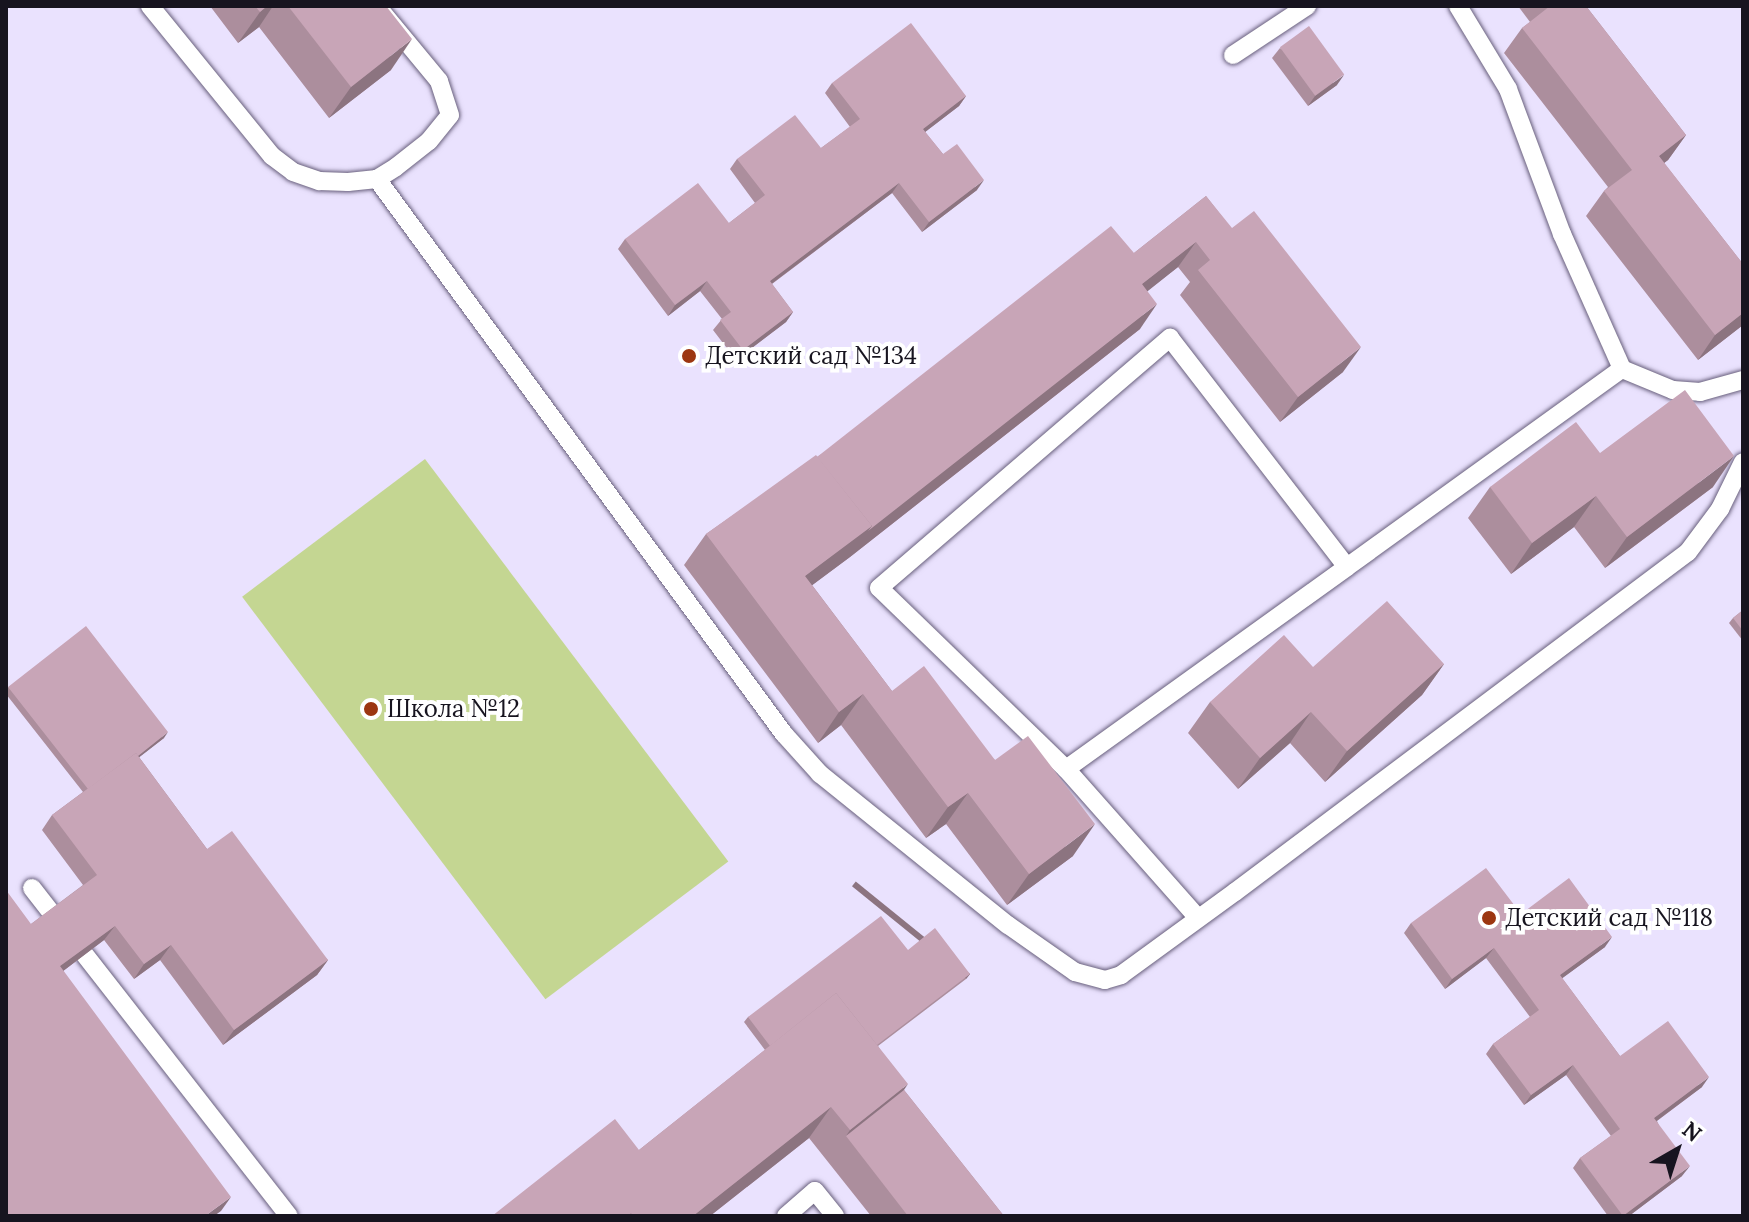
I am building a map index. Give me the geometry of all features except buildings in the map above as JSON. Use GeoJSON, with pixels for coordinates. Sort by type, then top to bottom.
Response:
{"type":"FeatureCollection","features":[{"type":"Feature","properties":{"kind":"lane"},"geometry":{"type":"LineString","coordinates":[[150,6],[250,135],[293,172],[319,181],[377,179],[413,156],[450,115],[439,81],[377,6]]}},
{"type":"Feature","properties":{"kind":"lane"},"geometry":{"type":"LineString","coordinates":[[1233,55],[1307,6]]}},
{"type":"Feature","properties":{"kind":"lane"},"geometry":{"type":"LineString","coordinates":[[1458,6],[1508,89],[1562,234],[1622,369],[1673,390],[1700,392],[1743,380]]}},
{"type":"Feature","properties":{"kind":"lane"},"geometry":{"type":"LineString","coordinates":[[377,179],[784,734],[820,774],[1008,925],[1075,972],[1105,980],[1121,975],[1688,552],[1720,509],[1743,462]]}},
{"type":"Feature","properties":{"kind":"lane"},"geometry":{"type":"LineString","coordinates":[[1198,918],[1066,769],[879,588],[1170,338],[1347,567]]}},
{"type":"Feature","properties":{"kind":"lane"},"geometry":{"type":"LineString","coordinates":[[1066,769],[1622,369]]}},
{"type":"Feature","properties":{"kind":"lane"},"geometry":{"type":"LineString","coordinates":[[32,888],[53,915]]}},
{"type":"Feature","properties":{"kind":"lane"},"geometry":{"type":"LineString","coordinates":[[85,955],[289,1216]]}},
{"type":"Feature","properties":{"kind":"lane"},"geometry":{"type":"LineString","coordinates":[[786,1216],[815,1191],[835,1216]]}},
{"type":"Feature","properties":{"kind":"green space"},"geometry":{"type":"Polygon","coordinates":[[[425,459],[728,862],[545,999],[242,597],[425,459]]]}},
{"type":"Feature","properties":{"kind":"place","name":"Детский сад №134"},"geometry":{"type":"Point","coordinates":[689,356]}},
{"type":"Feature","properties":{"kind":"place","name":"Школа №12"},"geometry":{"type":"Point","coordinates":[371,709]}},
{"type":"Feature","properties":{"kind":"place","name":"Детский сад №118"},"geometry":{"type":"Point","coordinates":[1489,918]}}]}
